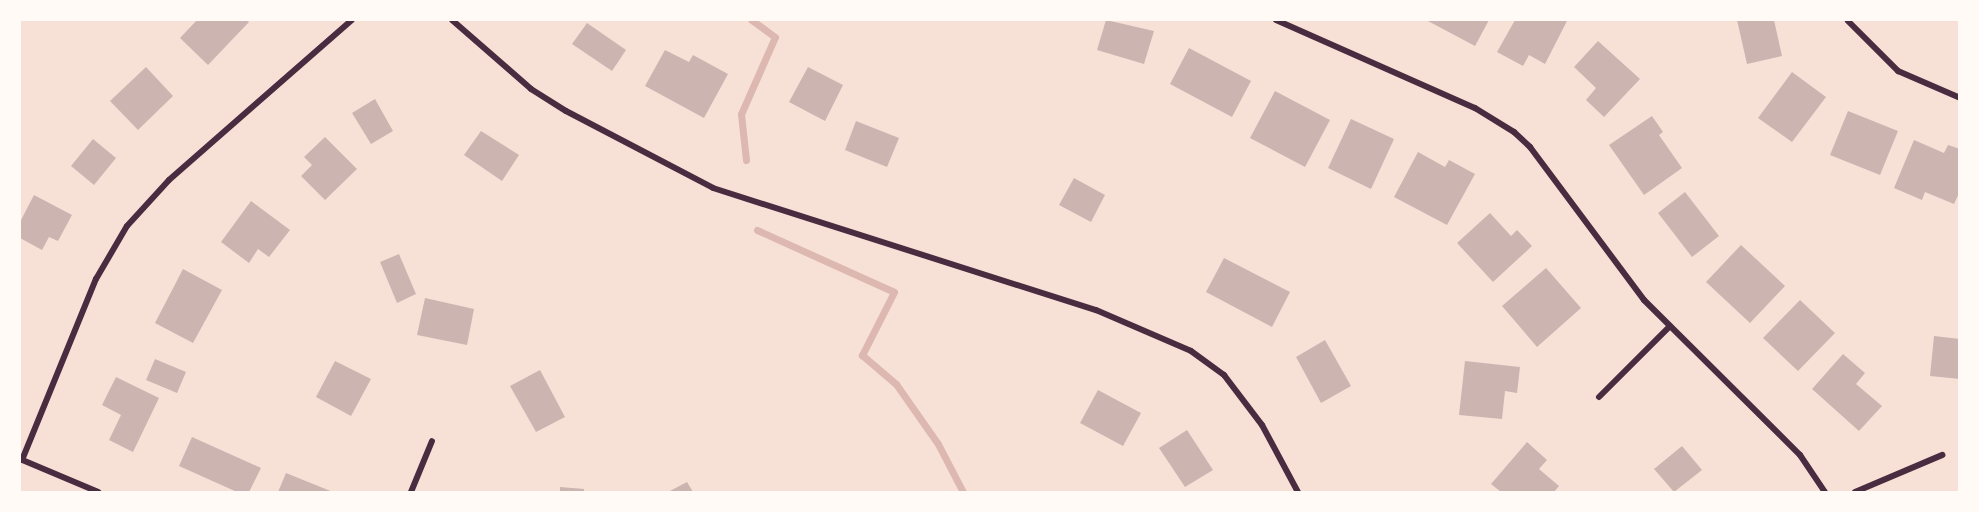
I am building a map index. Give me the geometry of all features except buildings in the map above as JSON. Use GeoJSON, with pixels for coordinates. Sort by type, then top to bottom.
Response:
{"type":"FeatureCollection","features":[{"type":"Feature","properties":{"kind":"street"},"geometry":{"type":"LineString","coordinates":[[98,492],[21,459],[96,279],[127,225],[169,180],[352,20]]}},
{"type":"Feature","properties":{"kind":"street"},"geometry":{"type":"LineString","coordinates":[[452,20],[531,89],[566,111],[713,188],[1095,310],[1191,351],[1224,375],[1262,425],[1298,492]]}},
{"type":"Feature","properties":{"kind":"street"},"geometry":{"type":"LineString","coordinates":[[1276,20],[1475,108],[1514,132],[1530,147],[1644,300],[1800,455],[1825,492]]}},
{"type":"Feature","properties":{"kind":"street"},"geometry":{"type":"LineString","coordinates":[[1848,21],[1898,71],[1959,98]]}},
{"type":"Feature","properties":{"kind":"street"},"geometry":{"type":"LineString","coordinates":[[1599,397],[1670,326]]}},
{"type":"Feature","properties":{"kind":"street"},"geometry":{"type":"LineString","coordinates":[[411,492],[432,441]]}},
{"type":"Feature","properties":{"kind":"street"},"geometry":{"type":"LineString","coordinates":[[1855,492],[1942,455]]}},
{"type":"Feature","properties":{"kind":"waterway"},"geometry":{"type":"LineString","coordinates":[[746,160],[741,114],[775,37],[752,20]]}},
{"type":"Feature","properties":{"kind":"waterway"},"geometry":{"type":"LineString","coordinates":[[757,230],[894,292],[862,355],[896,384],[938,444],[963,492]]}}]}
